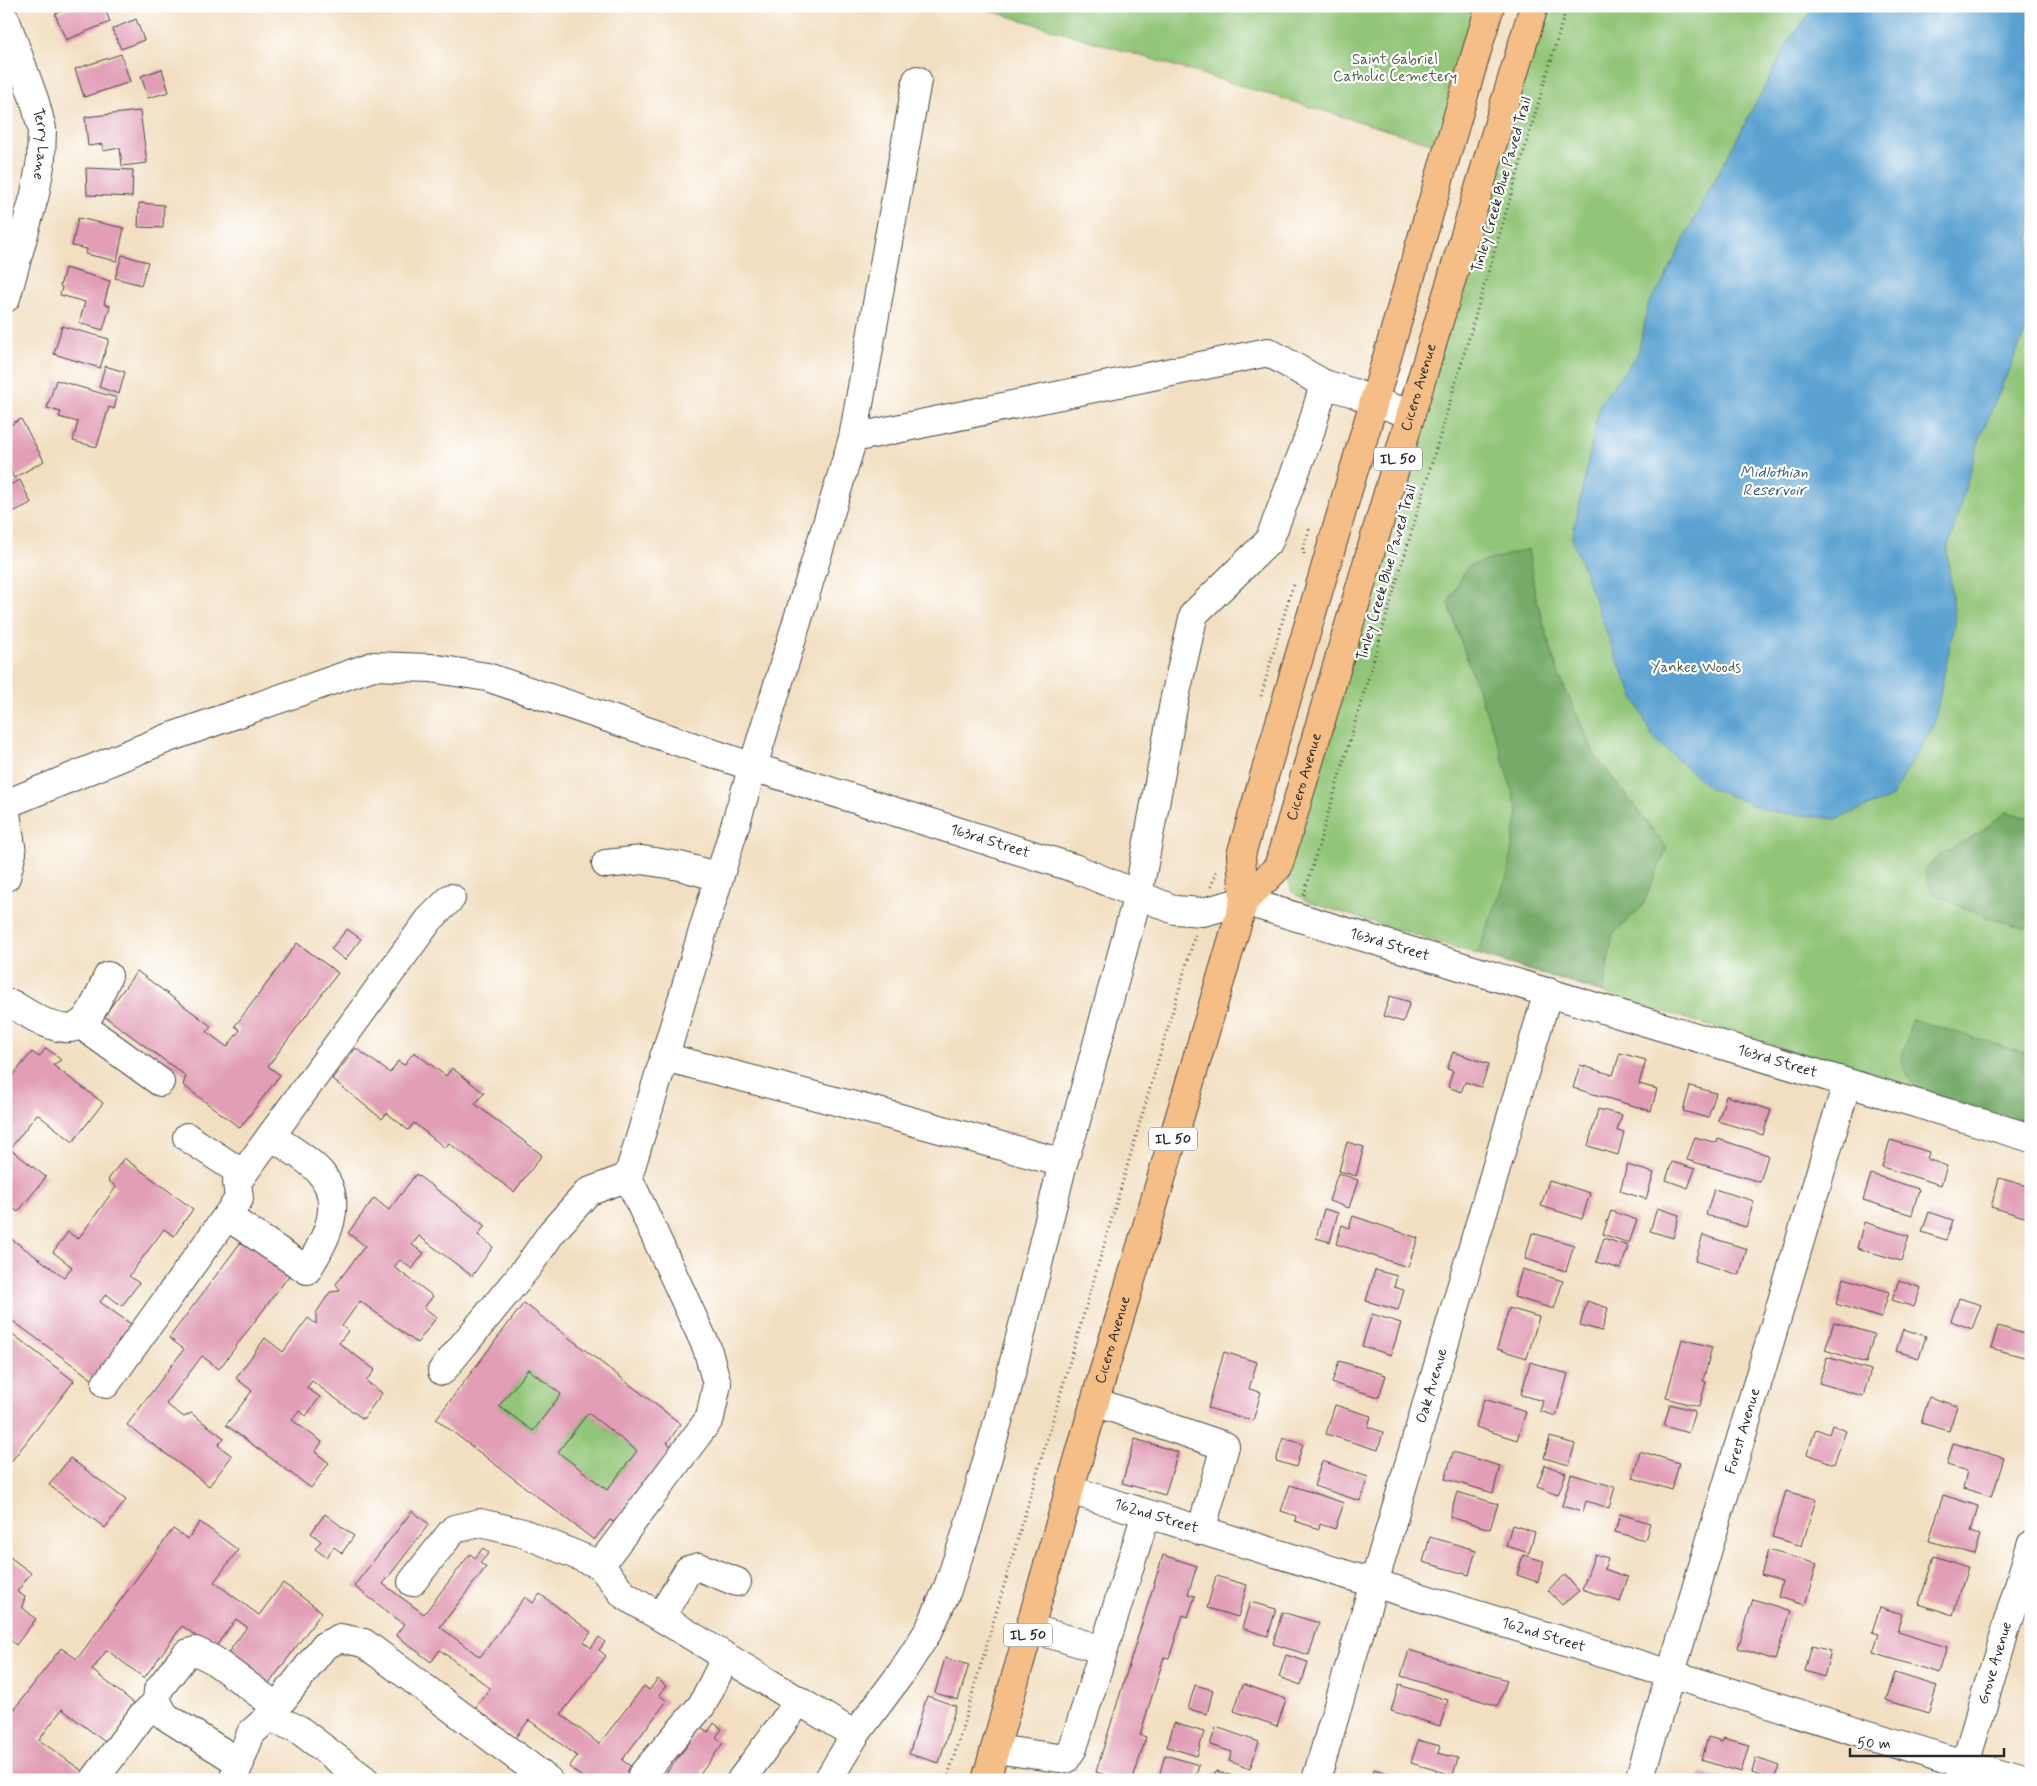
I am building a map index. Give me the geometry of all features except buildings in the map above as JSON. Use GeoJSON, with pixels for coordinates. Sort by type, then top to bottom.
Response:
{"type":"FeatureCollection","features":[{"type":"Feature","properties":{"kind":"main road","name":"Cicero Avenue"},"geometry":{"type":"LineString","coordinates":[[986,1780],[1095,1402],[1244,901],[1241,855],[1490,6]]}},
{"type":"Feature","properties":{"kind":"main road","name":"Cicero Avenue"},"geometry":{"type":"LineString","coordinates":[[1244,901],[1278,867],[1411,414],[1534,6]]}},
{"type":"Feature","properties":{"kind":"street","name":"Terry Lane"},"geometry":{"type":"LineString","coordinates":[[6,21],[35,102],[42,129],[41,160],[35,194],[6,298]]}},
{"type":"Feature","properties":{"kind":"street"},"geometry":{"type":"LineString","coordinates":[[600,1565],[710,1418],[716,1384],[707,1348],[628,1177],[853,438],[917,80]]}},
{"type":"Feature","properties":{"kind":"street"},"geometry":{"type":"LineString","coordinates":[[853,438],[1268,352],[1324,384],[1411,414]]}},
{"type":"Feature","properties":{"kind":"street"},"geometry":{"type":"LineString","coordinates":[[828,1780],[855,1736],[908,1663],[929,1630],[947,1590],[968,1528],[1008,1386],[1062,1163],[1073,1132],[1138,896],[1175,697],[1194,614],[1269,541],[1309,436],[1324,384]]}},
{"type":"Feature","properties":{"kind":"street","name":"163rd Street"},"geometry":{"type":"LineString","coordinates":[[6,804],[168,738],[373,666],[431,668],[487,678],[753,767],[1074,868],[1175,910],[1203,912],[1244,901],[2031,1138]]}},
{"type":"Feature","properties":{"kind":"street"},"geometry":{"type":"LineString","coordinates":[[6,813],[12,853],[6,877]]}},
{"type":"Feature","properties":{"kind":"street"},"geometry":{"type":"LineString","coordinates":[[606,864],[642,860],[680,866],[719,877]]}},
{"type":"Feature","properties":{"kind":"street"},"geometry":{"type":"LineString","coordinates":[[106,1384],[239,1199],[237,1182],[429,920],[451,898]]}},
{"type":"Feature","properties":{"kind":"street"},"geometry":{"type":"LineString","coordinates":[[12,1004],[41,1022],[69,1028],[80,1024],[91,1010],[108,976]]}},
{"type":"Feature","properties":{"kind":"street","name":"Oak Avenue"},"geometry":{"type":"LineString","coordinates":[[1316,1780],[1548,992]]}},
{"type":"Feature","properties":{"kind":"street"},"geometry":{"type":"LineString","coordinates":[[80,1024],[160,1082]]}},
{"type":"Feature","properties":{"kind":"street"},"geometry":{"type":"LineString","coordinates":[[664,1057],[882,1113],[1062,1163]]}},
{"type":"Feature","properties":{"kind":"street","name":"Forest Avenue"},"geometry":{"type":"LineString","coordinates":[[1638,1780],[1847,1083]]}},
{"type":"Feature","properties":{"kind":"street"},"geometry":{"type":"LineString","coordinates":[[227,1216],[307,1270],[321,1248],[332,1221],[331,1194],[319,1171],[271,1136]]}},
{"type":"Feature","properties":{"kind":"street"},"geometry":{"type":"LineString","coordinates":[[187,1138],[243,1174]]}},
{"type":"Feature","properties":{"kind":"street"},"geometry":{"type":"LineString","coordinates":[[442,1371],[529,1265],[552,1232],[588,1192],[628,1177]]}},
{"type":"Feature","properties":{"kind":"street"},"geometry":{"type":"LineString","coordinates":[[1095,1402],[1225,1446],[1202,1531]]}},
{"type":"Feature","properties":{"kind":"street","name":"162nd Street"},"geometry":{"type":"LineString","coordinates":[[1070,1490],[1670,1674],[1963,1772],[2016,1780]]}},
{"type":"Feature","properties":{"kind":"street"},"geometry":{"type":"LineString","coordinates":[[995,1749],[1066,1759],[1073,1748],[1146,1514]]}},
{"type":"Feature","properties":{"kind":"street"},"geometry":{"type":"LineString","coordinates":[[412,1582],[454,1529],[480,1523],[523,1533],[565,1548],[600,1565],[624,1595],[855,1736]]}},
{"type":"Feature","properties":{"kind":"street","name":"Grove Avenue"},"geometry":{"type":"LineString","coordinates":[[1963,1772],[2031,1545]]}},
{"type":"Feature","properties":{"kind":"street"},"geometry":{"type":"LineString","coordinates":[[661,1617],[688,1570],[699,1567],[738,1582]]}},
{"type":"Feature","properties":{"kind":"street"},"geometry":{"type":"LineString","coordinates":[[1030,1628],[1103,1650]]}},
{"type":"Feature","properties":{"kind":"street"},"geometry":{"type":"LineString","coordinates":[[365,1780],[273,1712],[212,1659],[195,1651],[186,1654],[158,1690],[157,1702],[165,1716],[236,1772],[251,1733],[273,1712],[324,1646],[340,1638],[364,1643],[548,1780]]}},
{"type":"Feature","properties":{"kind":"street"},"geometry":{"type":"LineString","coordinates":[[642,1775],[702,1705],[726,1657]]}},
{"type":"Feature","properties":{"kind":"street"},"geometry":{"type":"LineString","coordinates":[[741,1780],[799,1701]]}},
{"type":"Feature","properties":{"kind":"street"},"geometry":{"type":"LineString","coordinates":[[94,1780],[141,1718],[157,1702]]}},
{"type":"Feature","properties":{"kind":"path","name":"Tinley Creek Blue Paved Trail"},"geometry":{"type":"LineString","coordinates":[[1297,917],[1567,6]]}},
{"type":"Feature","properties":{"kind":"path"},"geometry":{"type":"LineString","coordinates":[[947,1780],[1182,973],[1203,912]]}},
{"type":"Feature","properties":{"kind":"green space","name":"Saint Gabriel Catholic Cemetery"},"geometry":{"type":"Polygon","coordinates":[[[975,6],[1477,6],[1437,145],[975,6]]]}},
{"type":"Feature","properties":{"kind":"green space","name":"Yankee Woods"},"geometry":{"type":"Polygon","coordinates":[[[1542,6],[2031,6],[2031,1125],[1308,902],[1291,891],[1287,871],[1542,6]]]}},
{"type":"Feature","properties":{"kind":"green space"},"geometry":{"type":"Polygon","coordinates":[[[1528,549],[1535,593],[1558,673],[1595,755],[1667,848],[1642,907],[1613,934],[1603,992],[1477,954],[1507,876],[1518,811],[1499,746],[1448,603],[1468,566],[1528,549]]]}},
{"type":"Feature","properties":{"kind":"green space"},"geometry":{"type":"Polygon","coordinates":[[[2006,812],[2031,818],[2031,929],[1991,919],[1933,894],[1924,869],[1944,853],[1984,830],[2006,812]]]}},
{"type":"Feature","properties":{"kind":"green space"},"geometry":{"type":"Polygon","coordinates":[[[1912,1019],[2031,1055],[2031,1125],[1915,1089],[1901,1061],[1912,1019]]]}},
{"type":"Feature","properties":{"kind":"green space"},"geometry":{"type":"Polygon","coordinates":[[[528,1369],[561,1394],[533,1431],[499,1406],[528,1369]]]}},
{"type":"Feature","properties":{"kind":"green space"},"geometry":{"type":"Polygon","coordinates":[[[588,1413],[637,1451],[607,1490],[558,1452],[588,1413]]]}},
{"type":"Feature","properties":{"kind":"water","name":"Midlothian Reservoir"},"geometry":{"type":"Polygon","coordinates":[[[1815,6],[2031,6],[2031,318],[1981,435],[1947,551],[1955,620],[1934,725],[1891,798],[1836,819],[1768,811],[1710,788],[1653,738],[1615,655],[1572,539],[1600,403],[1638,353],[1649,302],[1663,282],[1694,219],[1790,39],[1815,6]]]}}]}
